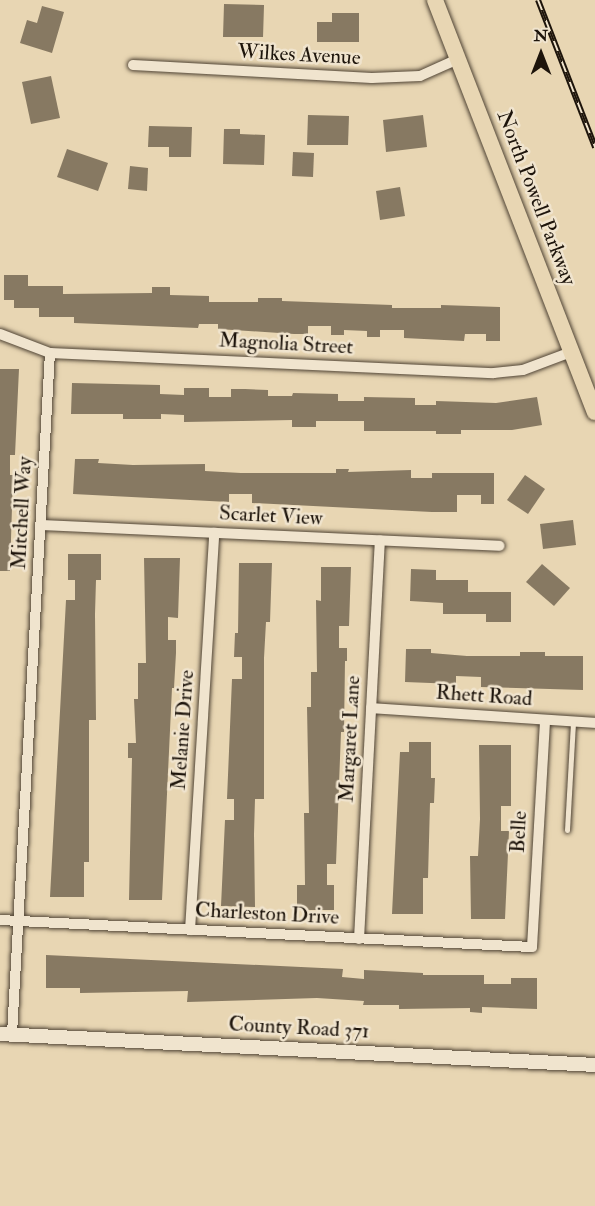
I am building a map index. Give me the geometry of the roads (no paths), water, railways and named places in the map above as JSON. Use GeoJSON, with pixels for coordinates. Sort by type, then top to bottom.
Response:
{"type":"FeatureCollection","features":[{"type":"Feature","properties":{"kind":"main road","name":"North Powell Parkway"},"geometry":{"type":"LineString","coordinates":[[435,0],[595,412]]}},
{"type":"Feature","properties":{"kind":"street","name":"Wilkes Avenue"},"geometry":{"type":"LineString","coordinates":[[133,65],[372,78],[420,76],[458,59]]}},
{"type":"Feature","properties":{"kind":"street","name":"Magnolia Street"},"geometry":{"type":"LineString","coordinates":[[0,334],[50,353],[494,373],[524,370],[571,352]]}},
{"type":"Feature","properties":{"kind":"street","name":"Mitchell Way"},"geometry":{"type":"LineString","coordinates":[[6,1034],[18,921],[50,353]]}},
{"type":"Feature","properties":{"kind":"street","name":"Scarlet View"},"geometry":{"type":"LineString","coordinates":[[41,525],[500,546]]}},
{"type":"Feature","properties":{"kind":"street","name":"Melanie Drive"},"geometry":{"type":"LineString","coordinates":[[190,930],[214,533]]}},
{"type":"Feature","properties":{"kind":"street","name":"Margaret Lane"},"geometry":{"type":"LineString","coordinates":[[359,939],[380,541]]}},
{"type":"Feature","properties":{"kind":"street","name":"Rhett Road"},"geometry":{"type":"LineString","coordinates":[[371,708],[595,723]]}},
{"type":"Feature","properties":{"kind":"street","name":"Belle"},"geometry":{"type":"LineString","coordinates":[[532,947],[545,720]]}},
{"type":"Feature","properties":{"kind":"street","name":"Charleston Drive"},"geometry":{"type":"LineString","coordinates":[[0,920],[532,947]]}},
{"type":"Feature","properties":{"kind":"street","name":"County Road 371"},"geometry":{"type":"LineString","coordinates":[[6,1034],[595,1065]]}},
{"type":"Feature","properties":{"kind":"lane"},"geometry":{"type":"LineString","coordinates":[[567,830],[573,721]]}},
{"type":"Feature","properties":{"kind":"railway"},"geometry":{"type":"LineString","coordinates":[[538,0],[595,147]]}}]}
